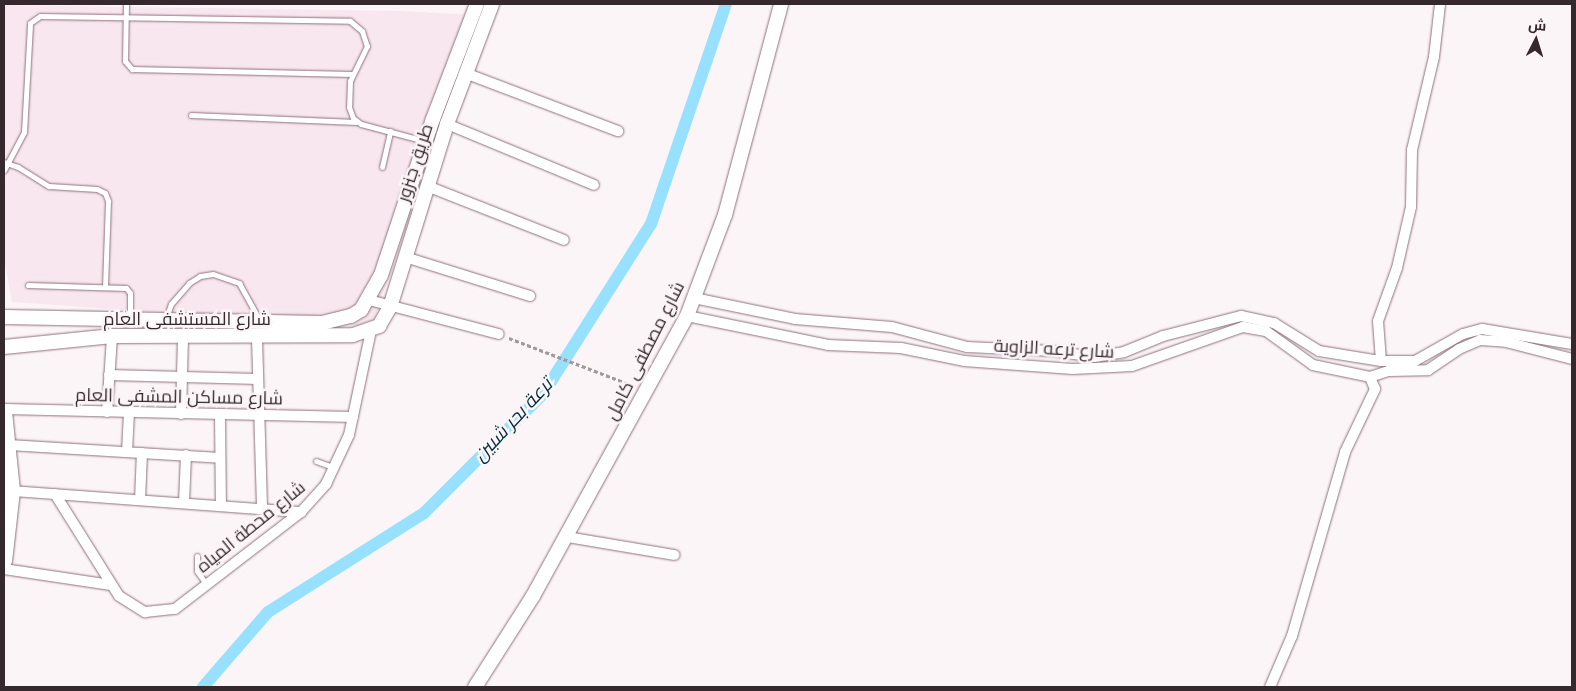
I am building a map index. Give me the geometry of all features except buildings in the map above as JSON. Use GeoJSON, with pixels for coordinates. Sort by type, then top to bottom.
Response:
{"type":"FeatureCollection","features":[{"type":"Feature","properties":{"kind":"main road","name":"طريق جنزور"},"geometry":{"type":"LineString","coordinates":[[365,305],[381,275],[426,141],[477,4]]}},
{"type":"Feature","properties":{"kind":"main road","name":"طريق جنزور"},"geometry":{"type":"LineString","coordinates":[[371,331],[379,326],[390,307],[427,186],[465,73],[492,4]]}},
{"type":"Feature","properties":{"kind":"main road","name":"شارع مصطفى كامل"},"geometry":{"type":"LineString","coordinates":[[475,687],[567,537],[687,316],[725,215],[781,4]]}},
{"type":"Feature","properties":{"kind":"main road","name":"شارع المستشفى العام"},"geometry":{"type":"LineString","coordinates":[[4,317],[322,323],[352,316],[365,305]]}},
{"type":"Feature","properties":{"kind":"main road","name":"شارع المستشفى العام"},"geometry":{"type":"LineString","coordinates":[[4,348],[112,336],[257,338],[353,334],[371,331]]}},
{"type":"Feature","properties":{"kind":"main road"},"geometry":{"type":"LineString","coordinates":[[4,419],[9,445],[9,486],[4,560]]}},
{"type":"Feature","properties":{"kind":"street"},"geometry":{"type":"LineString","coordinates":[[1381,361],[1378,321],[1398,268],[1411,207],[1412,150],[1434,56],[1440,4]]}},
{"type":"Feature","properties":{"kind":"street"},"geometry":{"type":"LineString","coordinates":[[465,73],[618,131]]}},
{"type":"Feature","properties":{"kind":"street"},"geometry":{"type":"LineString","coordinates":[[448,124],[594,185]]}},
{"type":"Feature","properties":{"kind":"street"},"geometry":{"type":"LineString","coordinates":[[427,186],[564,240]]}},
{"type":"Feature","properties":{"kind":"street"},"geometry":{"type":"LineString","coordinates":[[405,256],[530,296]]}},
{"type":"Feature","properties":{"kind":"street","name":"شارع ترعه الزاوية"},"geometry":{"type":"LineString","coordinates":[[694,298],[795,319],[892,327],[967,347],[1053,350],[1094,357],[1124,352],[1163,336],[1217,320],[1252,317],[1274,323],[1319,351],[1381,361],[1415,361],[1463,334],[1482,329],[1572,344]]}},
{"type":"Feature","properties":{"kind":"street"},"geometry":{"type":"LineString","coordinates":[[365,305],[390,307],[499,334]]}},
{"type":"Feature","properties":{"kind":"street","name":"شارع ترعه الزاوية"},"geometry":{"type":"LineString","coordinates":[[687,316],[828,344],[901,348],[964,360],[1073,369],[1132,366],[1227,330],[1251,327],[1273,336],[1313,365],[1370,377],[1389,371],[1428,370],[1459,348],[1480,340],[1506,342],[1572,359]]}},
{"type":"Feature","properties":{"kind":"street","name":"شارع محطة المياه"},"geometry":{"type":"LineString","coordinates":[[55,494],[111,585],[136,608],[155,613],[175,609],[301,512],[315,498],[336,469],[353,418],[371,331]]}},
{"type":"Feature","properties":{"kind":"street"},"geometry":{"type":"LineString","coordinates":[[107,412],[112,336]]}},
{"type":"Feature","properties":{"kind":"street"},"geometry":{"type":"LineString","coordinates":[[181,414],[183,337]]}},
{"type":"Feature","properties":{"kind":"street"},"geometry":{"type":"LineString","coordinates":[[257,338],[262,509]]}},
{"type":"Feature","properties":{"kind":"street"},"geometry":{"type":"LineString","coordinates":[[109,375],[258,379]]}},
{"type":"Feature","properties":{"kind":"street"},"geometry":{"type":"LineString","coordinates":[[1270,687],[1292,636],[1345,452],[1375,389],[1370,377]]}},
{"type":"Feature","properties":{"kind":"street","name":"شارع مساكن المشفى العام"},"geometry":{"type":"LineString","coordinates":[[4,419],[107,412],[353,418]]}},
{"type":"Feature","properties":{"kind":"street"},"geometry":{"type":"LineString","coordinates":[[127,452],[129,412]]}},
{"type":"Feature","properties":{"kind":"street"},"geometry":{"type":"LineString","coordinates":[[220,414],[221,506]]}},
{"type":"Feature","properties":{"kind":"street"},"geometry":{"type":"LineString","coordinates":[[9,445],[220,458]]}},
{"type":"Feature","properties":{"kind":"street"},"geometry":{"type":"LineString","coordinates":[[140,500],[142,453]]}},
{"type":"Feature","properties":{"kind":"street"},"geometry":{"type":"LineString","coordinates":[[184,504],[186,456]]}},
{"type":"Feature","properties":{"kind":"street"},"geometry":{"type":"LineString","coordinates":[[9,486],[55,494],[301,512]]}},
{"type":"Feature","properties":{"kind":"street"},"geometry":{"type":"LineString","coordinates":[[567,537],[674,554]]}},
{"type":"Feature","properties":{"kind":"street"},"geometry":{"type":"LineString","coordinates":[[4,569],[111,585]]}},
{"type":"Feature","properties":{"kind":"lane"},"geometry":{"type":"LineString","coordinates":[[126,4],[125,61],[132,69],[352,74]]}},
{"type":"Feature","properties":{"kind":"lane"},"geometry":{"type":"LineString","coordinates":[[4,170],[6,162],[20,142],[25,122],[32,19],[40,16],[342,19],[356,25],[366,38],[366,54],[352,74],[349,107],[356,122]]}},
{"type":"Feature","properties":{"kind":"lane"},"geometry":{"type":"LineString","coordinates":[[191,115],[356,122],[426,141]]}},
{"type":"Feature","properties":{"kind":"lane"},"geometry":{"type":"LineString","coordinates":[[382,167],[390,131]]}},
{"type":"Feature","properties":{"kind":"lane"},"geometry":{"type":"LineString","coordinates":[[6,162],[49,186],[97,189],[105,193],[108,201],[105,287]]}},
{"type":"Feature","properties":{"kind":"lane"},"geometry":{"type":"LineString","coordinates":[[166,320],[171,304],[189,282],[200,276],[213,274],[239,283],[260,322]]}},
{"type":"Feature","properties":{"kind":"lane"},"geometry":{"type":"LineString","coordinates":[[28,285],[105,287],[129,290],[130,320]]}},
{"type":"Feature","properties":{"kind":"lane"},"geometry":{"type":"LineString","coordinates":[[316,461],[336,469]]}},
{"type":"Feature","properties":{"kind":"lane"},"geometry":{"type":"LineString","coordinates":[[197,556],[197,571],[206,584]]}},
{"type":"Feature","properties":{"kind":"path"},"geometry":{"type":"LineString","coordinates":[[517,341],[626,382]]}},
{"type":"Feature","properties":{"kind":"shaded area"},"geometry":{"type":"Polygon","coordinates":[[[4,5],[402,11],[476,15],[372,327],[12,302],[4,259],[4,5]]]}},
{"type":"Feature","properties":{"kind":"waterway","name":"ترعة بحر شبين"},"geometry":{"type":"LineString","coordinates":[[203,687],[268,612],[424,513],[543,394],[651,224],[726,4]]}}]}
